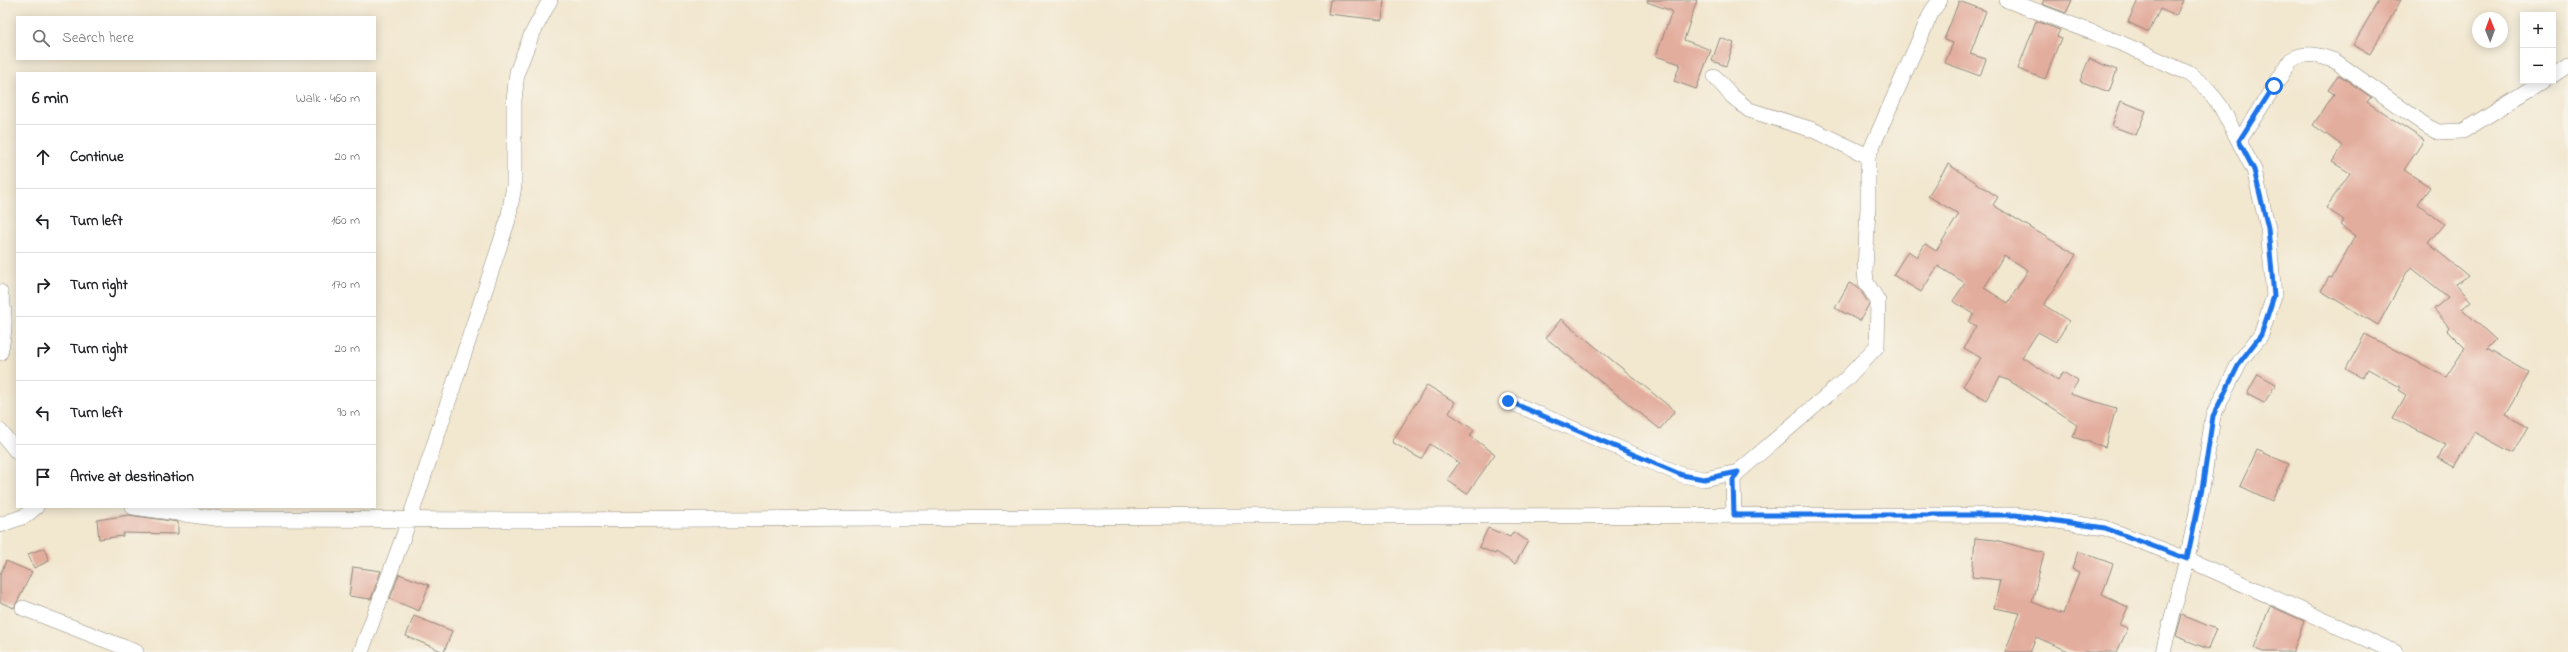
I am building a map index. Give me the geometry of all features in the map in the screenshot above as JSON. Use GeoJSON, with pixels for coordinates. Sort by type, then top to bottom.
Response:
{"type":"FeatureCollection","features":[{"type":"Feature","properties":{"kind":"street"},"geometry":{"type":"LineString","coordinates":[[361,652],[410,518],[508,220],[514,186],[514,101],[517,72],[531,36],[550,0]]}},
{"type":"Feature","properties":{"kind":"street"},"geometry":{"type":"LineString","coordinates":[[1734,515],[1733,480],[1738,472],[1846,379],[1877,346],[1878,301],[1866,282],[1865,271],[1868,207],[1868,156],[1932,11],[1940,0]]}},
{"type":"Feature","properties":{"kind":"street"},"geometry":{"type":"LineString","coordinates":[[2007,0],[2123,44],[2188,73],[2207,88],[2221,107],[2254,170],[2268,228],[2274,296],[2261,335],[2240,362],[2213,416],[2203,483],[2187,559],[2163,652]]}},
{"type":"Feature","properties":{"kind":"street"},"geometry":{"type":"LineString","coordinates":[[2239,141],[2291,60],[2299,55],[2321,56],[2335,62],[2428,127],[2438,132],[2463,131],[2538,84]]}},
{"type":"Feature","properties":{"kind":"street"},"geometry":{"type":"LineString","coordinates":[[2556,73],[2568,65]]}},
{"type":"Feature","properties":{"kind":"street"},"geometry":{"type":"LineString","coordinates":[[1715,77],[1732,96],[1750,110],[1812,130],[1868,156]]}},
{"type":"Feature","properties":{"kind":"street"},"geometry":{"type":"LineString","coordinates":[[0,292],[3,303],[4,335],[0,353]]}},
{"type":"Feature","properties":{"kind":"street"},"geometry":{"type":"LineString","coordinates":[[1508,401],[1682,475],[1704,479],[1738,472]]}},
{"type":"Feature","properties":{"kind":"street"},"geometry":{"type":"LineString","coordinates":[[0,431],[16,451]]}},
{"type":"Feature","properties":{"kind":"street"},"geometry":{"type":"LineString","coordinates":[[0,525],[25,516],[35,508]]}},
{"type":"Feature","properties":{"kind":"street"},"geometry":{"type":"LineString","coordinates":[[140,508],[222,519],[410,518],[550,520],[2016,515],[2105,528],[2187,559],[2395,652]]}},
{"type":"Feature","properties":{"kind":"street"},"geometry":{"type":"LineString","coordinates":[[23,608],[136,652]]}},
{"type":"Feature","properties":{"kind":"building"},"geometry":{"type":"Polygon","coordinates":[[[1330,0],[1384,0],[1382,20],[1328,14],[1330,0]]]}},
{"type":"Feature","properties":{"kind":"building"},"geometry":{"type":"Polygon","coordinates":[[[1648,0],[1697,0],[1684,40],[1711,50],[1696,89],[1674,81],[1680,64],[1656,56],[1672,11],[1647,2],[1648,0]]]}},
{"type":"Feature","properties":{"kind":"building"},"geometry":{"type":"Polygon","coordinates":[[[2044,0],[2072,0],[2066,13],[2042,4],[2044,0]]]}},
{"type":"Feature","properties":{"kind":"building"},"geometry":{"type":"Polygon","coordinates":[[[2138,0],[2183,0],[2176,16],[2160,9],[2149,32],[2128,22],[2138,0]]]}},
{"type":"Feature","properties":{"kind":"building"},"geometry":{"type":"Polygon","coordinates":[[[2379,0],[2401,0],[2370,54],[2353,45],[2379,0]]]}},
{"type":"Feature","properties":{"kind":"building"},"geometry":{"type":"Polygon","coordinates":[[[1959,1],[1986,11],[1970,54],[1986,59],[1980,76],[1945,63],[1953,43],[1944,40],[1959,1]]]}},
{"type":"Feature","properties":{"kind":"building"},"geometry":{"type":"Polygon","coordinates":[[[2036,21],[2060,30],[2057,36],[2061,38],[2045,79],[2018,69],[2036,21]]]}},
{"type":"Feature","properties":{"kind":"building"},"geometry":{"type":"Polygon","coordinates":[[[1720,38],[1734,43],[1726,66],[1712,61],[1720,38]]]}},
{"type":"Feature","properties":{"kind":"building"},"geometry":{"type":"Polygon","coordinates":[[[2089,59],[2117,70],[2109,92],[2080,81],[2089,59]]]}},
{"type":"Feature","properties":{"kind":"building"},"geometry":{"type":"Polygon","coordinates":[[[2339,75],[2371,97],[2367,102],[2424,140],[2404,170],[2430,187],[2418,204],[2444,224],[2428,243],[2468,276],[2456,284],[2471,301],[2462,309],[2496,340],[2487,349],[2529,373],[2505,414],[2528,426],[2513,453],[2474,432],[2454,467],[2438,458],[2446,445],[2393,418],[2406,395],[2398,390],[2400,387],[2368,369],[2362,378],[2346,369],[2365,334],[2446,377],[2465,348],[2447,330],[2449,327],[2434,309],[2448,297],[2412,268],[2407,272],[2378,325],[2321,291],[2329,277],[2332,278],[2355,236],[2340,225],[2344,220],[2326,208],[2350,173],[2332,162],[2343,146],[2313,125],[2334,94],[2328,90],[2339,75]]]}},
{"type":"Feature","properties":{"kind":"building"},"geometry":{"type":"Polygon","coordinates":[[[2121,101],[2146,111],[2136,135],[2112,126],[2121,101]]]}},
{"type":"Feature","properties":{"kind":"building"},"geometry":{"type":"Polygon","coordinates":[[[1948,164],[1998,197],[1993,205],[2076,255],[2044,305],[2069,321],[2056,342],[2038,332],[2022,357],[2058,380],[2063,372],[2078,381],[2070,394],[2116,408],[2105,447],[2073,437],[2077,424],[2008,380],[2000,377],[1986,400],[1963,386],[1981,358],[1964,348],[1976,326],[1969,322],[1974,314],[1953,301],[1965,283],[1938,266],[1921,292],[1893,275],[1908,251],[1917,257],[1925,244],[1936,251],[1959,214],[1928,196],[1948,164]],[[2004,255],[1984,288],[2008,303],[2028,270],[2004,255]]]}},
{"type":"Feature","properties":{"kind":"building"},"geometry":{"type":"Polygon","coordinates":[[[1849,283],[1859,288],[1869,304],[1860,321],[1835,308],[1849,283]]]}},
{"type":"Feature","properties":{"kind":"building"},"geometry":{"type":"Polygon","coordinates":[[[1561,319],[1675,411],[1660,429],[1546,338],[1561,319]]]}},
{"type":"Feature","properties":{"kind":"building"},"geometry":{"type":"Polygon","coordinates":[[[2258,374],[2276,384],[2264,403],[2247,394],[2258,374]]]}},
{"type":"Feature","properties":{"kind":"building"},"geometry":{"type":"Polygon","coordinates":[[[1427,385],[1455,402],[1449,413],[1474,430],[1470,436],[1495,454],[1467,494],[1447,480],[1459,463],[1430,444],[1421,459],[1392,442],[1427,385]]]}},
{"type":"Feature","properties":{"kind":"building"},"geometry":{"type":"Polygon","coordinates":[[[2257,450],[2289,464],[2272,501],[2240,486],[2257,450]]]}},
{"type":"Feature","properties":{"kind":"building"},"geometry":{"type":"Polygon","coordinates":[[[129,515],[178,522],[178,534],[123,533],[123,536],[99,539],[97,520],[129,515]]]}},
{"type":"Feature","properties":{"kind":"building"},"geometry":{"type":"Polygon","coordinates":[[[1488,528],[1510,537],[1513,532],[1528,541],[1515,564],[1496,552],[1495,554],[1479,547],[1488,528]]]}},
{"type":"Feature","properties":{"kind":"building"},"geometry":{"type":"Polygon","coordinates":[[[1975,538],[1995,540],[2044,553],[2032,602],[2063,614],[2079,572],[2072,569],[2078,551],[2113,564],[2102,595],[2128,607],[2120,625],[2128,628],[2117,652],[2071,652],[2036,637],[2030,652],[2005,652],[2020,613],[1994,608],[2000,580],[1972,577],[1975,538]]]}},
{"type":"Feature","properties":{"kind":"building"},"geometry":{"type":"Polygon","coordinates":[[[44,548],[49,561],[34,568],[28,554],[44,548]]]}},
{"type":"Feature","properties":{"kind":"building"},"geometry":{"type":"Polygon","coordinates":[[[6,561],[32,572],[14,608],[0,602],[0,575],[6,561]]]}},
{"type":"Feature","properties":{"kind":"building"},"geometry":{"type":"Polygon","coordinates":[[[353,567],[381,571],[371,599],[349,596],[353,567]]]}},
{"type":"Feature","properties":{"kind":"building"},"geometry":{"type":"Polygon","coordinates":[[[399,574],[429,585],[419,611],[390,599],[399,574]]]}},
{"type":"Feature","properties":{"kind":"building"},"geometry":{"type":"Polygon","coordinates":[[[2270,606],[2304,621],[2293,652],[2264,652],[2254,648],[2270,606]]]}},
{"type":"Feature","properties":{"kind":"building"},"geometry":{"type":"Polygon","coordinates":[[[2182,615],[2216,629],[2208,649],[2176,636],[2182,615]]]}},
{"type":"Feature","properties":{"kind":"building"},"geometry":{"type":"Polygon","coordinates":[[[414,616],[452,631],[444,652],[406,636],[414,616]]]}},
{"type":"Feature","properties":{"kind":"route"},"geometry":{"type":"LineString","coordinates":[[1508,401],[1682,475],[1704,479],[1738,472],[1733,480],[1734,515],[2016,515],[2105,528],[2187,559],[2203,483],[2213,416],[2240,362],[2261,335],[2274,296],[2268,228],[2254,170],[2239,141],[2274,86]]}}]}
